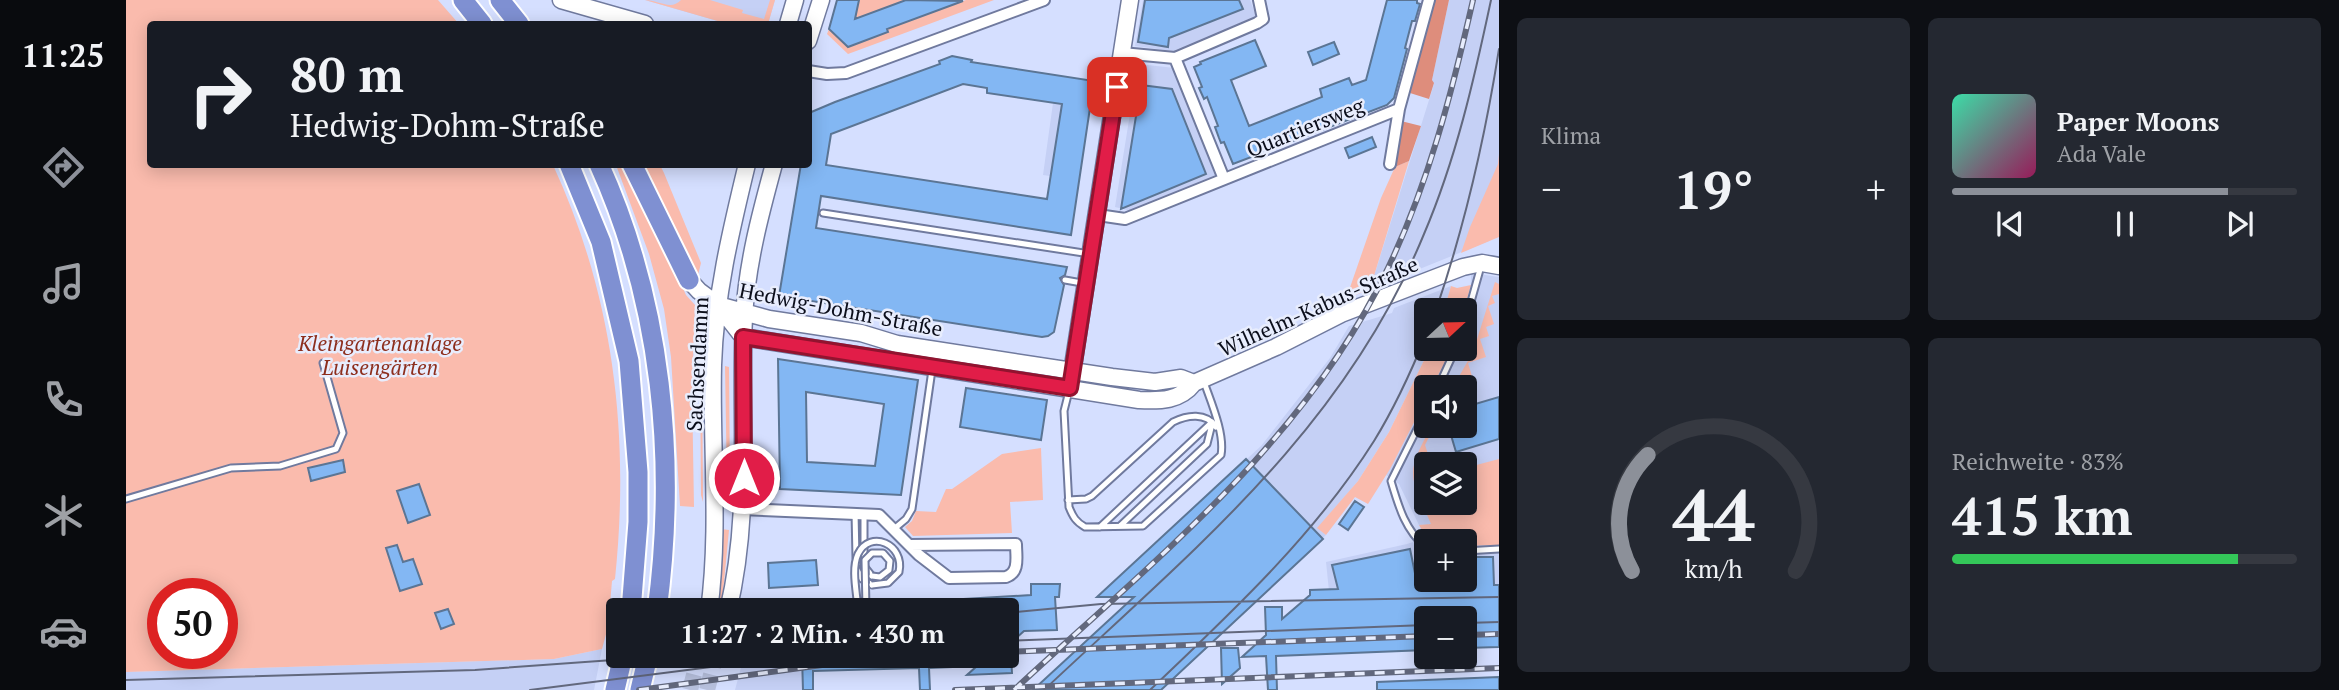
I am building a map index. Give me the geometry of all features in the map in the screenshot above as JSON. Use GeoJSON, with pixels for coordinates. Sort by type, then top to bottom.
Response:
{"type":"FeatureCollection","features":[{"type":"Feature","properties":{"kind":"highway"},"geometry":{"type":"LineString","coordinates":[[463,0],[480,21]]}},
{"type":"Feature","properties":{"kind":"highway"},"geometry":{"type":"LineString","coordinates":[[500,0],[517,21]]}},
{"type":"Feature","properties":{"kind":"highway"},"geometry":{"type":"LineString","coordinates":[[571,168],[601,242],[629,360],[638,472],[638,522],[632,598]]}},
{"type":"Feature","properties":{"kind":"highway"},"geometry":{"type":"LineString","coordinates":[[601,168],[627,234],[656,351],[666,511],[658,598]]}},
{"type":"Feature","properties":{"kind":"highway"},"geometry":{"type":"LineString","coordinates":[[634,168],[689,280]]}},
{"type":"Feature","properties":{"kind":"highway"},"geometry":{"type":"LineString","coordinates":[[615,690],[620,668]]}},
{"type":"Feature","properties":{"kind":"highway"},"geometry":{"type":"LineString","coordinates":[[640,690],[645,668]]}},
{"type":"Feature","properties":{"kind":"street"},"geometry":{"type":"LineString","coordinates":[[563,0],[635,21]]}},
{"type":"Feature","properties":{"kind":"street"},"geometry":{"type":"LineString","coordinates":[[789,21],[795,0]]}},
{"type":"Feature","properties":{"kind":"street"},"geometry":{"type":"LineString","coordinates":[[812,28],[821,0]]}},
{"type":"Feature","properties":{"kind":"street"},"geometry":{"type":"LineString","coordinates":[[812,72],[846,73],[1044,0]]}},
{"type":"Feature","properties":{"kind":"street"},"geometry":{"type":"LineString","coordinates":[[1070,388],[1130,0]]}},
{"type":"Feature","properties":{"kind":"street"},"geometry":{"type":"LineString","coordinates":[[1122,53],[1175,58],[1263,19],[1259,0]]}},
{"type":"Feature","properties":{"kind":"street","name":"Quartiersweg"},"geometry":{"type":"LineString","coordinates":[[1390,164],[1399,109],[1429,0]]}},
{"type":"Feature","properties":{"kind":"street"},"geometry":{"type":"LineString","coordinates":[[1175,58],[1224,179]]}},
{"type":"Feature","properties":{"kind":"street","name":"Quartiersweg"},"geometry":{"type":"LineString","coordinates":[[1098,215],[1125,219],[1399,109]]}},
{"type":"Feature","properties":{"kind":"street","name":"Sachsendamm"},"geometry":{"type":"LineString","coordinates":[[710,598],[715,508],[713,361],[718,305],[746,168]]}},
{"type":"Feature","properties":{"kind":"street"},"geometry":{"type":"LineString","coordinates":[[730,598],[737,560],[744,478],[744,314],[754,240],[773,168]]}},
{"type":"Feature","properties":{"kind":"street","name":"Wilhelm-Kabus-Straße"},"geometry":{"type":"LineString","coordinates":[[1070,388],[1148,400],[1169,398],[1186,393],[1199,381],[1276,347],[1341,314],[1463,267],[1482,263],[1499,265]]}},
{"type":"Feature","properties":{"kind":"street"},"geometry":{"type":"LineString","coordinates":[[689,280],[718,305]]}},
{"type":"Feature","properties":{"kind":"street","name":"Hedwig-Dohm-Straße"},"geometry":{"type":"LineString","coordinates":[[718,305],[744,314],[861,333],[897,344],[1073,371]]}},
{"type":"Feature","properties":{"kind":"street","name":"Hedwig-Dohm-Straße"},"geometry":{"type":"LineString","coordinates":[[718,305],[743,337],[1070,388]]}},
{"type":"Feature","properties":{"kind":"street","name":"Wilhelm-Kabus-Straße"},"geometry":{"type":"LineString","coordinates":[[1073,371],[1146,382],[1181,378],[1199,381]]}},
{"type":"Feature","properties":{"kind":"street"},"geometry":{"type":"LineString","coordinates":[[715,508],[879,515],[894,528],[909,545],[919,555],[949,578],[1006,577],[1014,573],[1016,566],[1016,544],[909,545]]}},
{"type":"Feature","properties":{"kind":"lane"},"geometry":{"type":"LineString","coordinates":[[823,213],[1092,254]]}},
{"type":"Feature","properties":{"kind":"lane"},"geometry":{"type":"LineString","coordinates":[[1472,298],[1482,263]]}},
{"type":"Feature","properties":{"kind":"lane"},"geometry":{"type":"LineString","coordinates":[[1065,280],[1087,283]]}},
{"type":"Feature","properties":{"kind":"lane"},"geometry":{"type":"LineString","coordinates":[[126,499],[231,468],[280,466],[336,449],[343,433],[323,363]]}},
{"type":"Feature","properties":{"kind":"lane"},"geometry":{"type":"LineString","coordinates":[[894,528],[906,519],[912,509],[932,366]]}},
{"type":"Feature","properties":{"kind":"lane"},"geometry":{"type":"LineString","coordinates":[[1070,388],[1064,411],[1068,500],[1077,523],[1085,527],[1143,526],[1222,452],[1214,411],[1199,381]]}},
{"type":"Feature","properties":{"kind":"lane"},"geometry":{"type":"LineString","coordinates":[[1120,526],[1207,444],[1214,411]]}},
{"type":"Feature","properties":{"kind":"lane"},"geometry":{"type":"LineString","coordinates":[[1068,500],[1092,496],[1173,422],[1187,415],[1199,416],[1212,422],[1219,432]]}},
{"type":"Feature","properties":{"kind":"lane"},"geometry":{"type":"LineString","coordinates":[[1100,527],[1212,422]]}},
{"type":"Feature","properties":{"kind":"lane"},"geometry":{"type":"LineString","coordinates":[[1414,435],[1391,481],[1414,538]]}},
{"type":"Feature","properties":{"kind":"lane"},"geometry":{"type":"LineString","coordinates":[[860,513],[864,566],[865,569],[866,571],[872,576],[880,577],[889,570],[890,561],[883,553],[874,552],[865,560],[865,569],[866,598]]}},
{"type":"Feature","properties":{"kind":"lane"},"geometry":{"type":"LineString","coordinates":[[857,598],[856,578],[857,555],[858,554],[867,544],[885,542],[892,547],[898,555],[899,572],[888,583],[873,585],[862,579],[857,571],[858,554],[860,513]]}},
{"type":"Feature","properties":{"kind":"lane"},"geometry":{"type":"LineString","coordinates":[[1477,550],[1499,549]]}},
{"type":"Feature","properties":{"kind":"shaded area"},"geometry":{"type":"Polygon","coordinates":[[[645,0],[775,0],[769,21],[718,21],[645,0]]]}},
{"type":"Feature","properties":{"kind":"shaded area"},"geometry":{"type":"Polygon","coordinates":[[[1143,0],[1250,0],[1256,16],[1173,51],[1135,46],[1143,0]]]}},
{"type":"Feature","properties":{"kind":"shaded area"},"geometry":{"type":"Polygon","coordinates":[[[1434,0],[1449,0],[1429,99],[1410,93],[1434,0]]]}},
{"type":"Feature","properties":{"kind":"shaded area"},"geometry":{"type":"Polygon","coordinates":[[[1449,0],[1499,0],[1499,214],[1489,241],[1370,289],[1434,84],[1432,80],[1449,0]]]}},
{"type":"Feature","properties":{"kind":"shaded area"},"geometry":{"type":"Polygon","coordinates":[[[1138,64],[1175,68],[1216,178],[1131,211],[1115,207],[1138,64]]]}},
{"type":"Feature","properties":{"kind":"shaded area"},"geometry":{"type":"Polygon","coordinates":[[[1064,91],[1092,95],[1079,180],[1043,175],[1053,103],[1062,104],[1064,91]]]}},
{"type":"Feature","properties":{"kind":"shaded area"},"geometry":{"type":"Polygon","coordinates":[[[1401,121],[1421,126],[1409,161],[1395,167],[1401,121]]]}},
{"type":"Feature","properties":{"kind":"shaded area"},"geometry":{"type":"Polygon","coordinates":[[[1471,273],[1499,277],[1499,523],[1419,525],[1414,515],[1477,515],[1477,452],[1414,452],[1414,515],[1399,484],[1386,475],[1414,422],[1414,438],[1477,438],[1477,375],[1438,375],[1445,361],[1477,361],[1477,298],[1467,298],[1471,273]]]}},
{"type":"Feature","properties":{"kind":"shaded area"},"geometry":{"type":"Polygon","coordinates":[[[1451,286],[1448,298],[1420,298],[1451,286]]]}},
{"type":"Feature","properties":{"kind":"shaded area"},"geometry":{"type":"Polygon","coordinates":[[[1414,300],[1414,361],[1424,361],[1417,375],[1414,375],[1414,381],[1389,432],[1358,481],[1318,528],[1326,535],[1262,595],[1187,514],[1261,446],[1330,358],[1349,326],[1392,313],[1394,308],[1414,300]]]}},
{"type":"Feature","properties":{"kind":"shaded area"},"geometry":{"type":"Polygon","coordinates":[[[1414,542],[1414,588],[1329,591],[1326,562],[1414,542]]]}},
{"type":"Feature","properties":{"kind":"shaded area"},"geometry":{"type":"Polygon","coordinates":[[[1499,545],[1499,585],[1477,586],[1477,546],[1499,545]]]}},
{"type":"Feature","properties":{"kind":"shaded area"},"geometry":{"type":"Polygon","coordinates":[[[602,649],[594,690],[126,690],[126,672],[554,659],[602,649]]]}},
{"type":"Feature","properties":{"kind":"shaded area"},"geometry":{"type":"Polygon","coordinates":[[[741,668],[802,668],[803,690],[735,690],[741,668]]]}},
{"type":"Feature","properties":{"kind":"green space","name":"Kleingartenanlage Luisengärten"},"geometry":{"type":"Polygon","coordinates":[[[126,0],[438,0],[456,21],[147,21],[147,168],[554,168],[591,265],[603,316],[618,420],[619,525],[615,579],[612,581],[611,598],[606,598],[606,634],[602,649],[554,659],[238,669],[238,578],[147,578],[147,669],[225,669],[126,672],[126,0]]]}},
{"type":"Feature","properties":{"kind":"green space"},"geometry":{"type":"Polygon","coordinates":[[[645,0],[673,5],[681,0],[710,0],[764,19],[770,0],[775,0],[769,21],[718,21],[645,0]]]}},
{"type":"Feature","properties":{"kind":"green space"},"geometry":{"type":"Polygon","coordinates":[[[859,0],[906,0],[854,24],[854,12],[859,0]]]}},
{"type":"Feature","properties":{"kind":"green space"},"geometry":{"type":"Polygon","coordinates":[[[966,0],[994,0],[848,54],[827,34],[829,29],[834,31],[848,47],[887,32],[887,29],[966,0]]]}},
{"type":"Feature","properties":{"kind":"green space"},"geometry":{"type":"Polygon","coordinates":[[[1499,154],[1499,237],[1461,253],[1498,164],[1499,154]]]}},
{"type":"Feature","properties":{"kind":"green space"},"geometry":{"type":"Polygon","coordinates":[[[1409,161],[1370,289],[1346,299],[1381,198],[1395,167],[1409,161]]]}},
{"type":"Feature","properties":{"kind":"green space"},"geometry":{"type":"Polygon","coordinates":[[[617,168],[626,168],[649,212],[686,295],[695,305],[692,389],[694,507],[680,506],[671,357],[664,309],[649,254],[617,168]]]}},
{"type":"Feature","properties":{"kind":"green space"},"geometry":{"type":"Polygon","coordinates":[[[644,168],[662,168],[664,173],[701,263],[698,275],[694,274],[644,168]]]}},
{"type":"Feature","properties":{"kind":"green space"},"geometry":{"type":"Polygon","coordinates":[[[1495,282],[1499,284],[1499,294],[1492,296],[1495,303],[1488,306],[1494,324],[1486,327],[1489,336],[1480,339],[1486,357],[1477,360],[1477,339],[1495,282]]]}},
{"type":"Feature","properties":{"kind":"green space"},"geometry":{"type":"Polygon","coordinates":[[[1471,285],[1467,298],[1448,298],[1451,286],[1457,288],[1471,285]]]}},
{"type":"Feature","properties":{"kind":"green space"},"geometry":{"type":"Polygon","coordinates":[[[1424,361],[1445,361],[1438,375],[1417,375],[1424,361]]]}},
{"type":"Feature","properties":{"kind":"green space"},"geometry":{"type":"Polygon","coordinates":[[[1468,361],[1474,361],[1468,363],[1472,375],[1460,375],[1468,361]]]}},
{"type":"Feature","properties":{"kind":"green space"},"geometry":{"type":"Polygon","coordinates":[[[702,365],[703,502],[701,495],[702,365]]]}},
{"type":"Feature","properties":{"kind":"green space"},"geometry":{"type":"Polygon","coordinates":[[[725,366],[729,367],[730,486],[727,486],[725,366]]]}},
{"type":"Feature","properties":{"kind":"green space"},"geometry":{"type":"Polygon","coordinates":[[[1414,381],[1414,422],[1390,469],[1368,504],[1355,497],[1326,535],[1317,528],[1358,481],[1389,432],[1414,381]]]}},
{"type":"Feature","properties":{"kind":"green space"},"geometry":{"type":"Polygon","coordinates":[[[1426,438],[1428,438],[1425,445],[1427,452],[1418,452],[1426,438]]]}},
{"type":"Feature","properties":{"kind":"green space"},"geometry":{"type":"Polygon","coordinates":[[[1041,448],[1043,500],[1010,502],[1012,533],[913,536],[905,527],[912,521],[916,511],[936,512],[946,489],[952,489],[1002,454],[1041,448]]]}},
{"type":"Feature","properties":{"kind":"green space"},"geometry":{"type":"Polygon","coordinates":[[[1499,459],[1499,545],[1477,546],[1477,529],[1421,529],[1419,525],[1431,524],[1427,515],[1477,515],[1477,465],[1499,459]]]}},
{"type":"Feature","properties":{"kind":"green space"},"geometry":{"type":"Polygon","coordinates":[[[721,529],[729,530],[722,598],[718,598],[722,565],[721,529]]]}},
{"type":"Feature","properties":{"kind":"building"},"geometry":{"type":"Polygon","coordinates":[[[837,0],[859,0],[855,19],[906,0],[963,1],[887,29],[888,32],[848,47],[829,29],[837,0]]]}},
{"type":"Feature","properties":{"kind":"building"},"geometry":{"type":"Polygon","coordinates":[[[1145,0],[1239,0],[1243,9],[1169,38],[1168,47],[1138,42],[1145,0]]]}},
{"type":"Feature","properties":{"kind":"building"},"geometry":{"type":"Polygon","coordinates":[[[1387,0],[1417,0],[1420,4],[1415,21],[1412,21],[1394,98],[1387,105],[1233,164],[1224,142],[1221,143],[1215,127],[1218,126],[1207,97],[1204,99],[1199,88],[1202,87],[1194,67],[1201,64],[1200,62],[1255,40],[1266,66],[1231,80],[1249,126],[1322,97],[1320,89],[1349,78],[1352,85],[1366,80],[1387,0]]]}},
{"type":"Feature","properties":{"kind":"building"},"geometry":{"type":"Polygon","coordinates":[[[1334,42],[1339,54],[1313,65],[1308,52],[1334,42]]]}},
{"type":"Feature","properties":{"kind":"building"},"geometry":{"type":"Polygon","coordinates":[[[952,56],[972,60],[971,62],[1094,81],[1071,235],[821,196],[816,228],[1067,267],[1065,275],[1060,278],[1064,285],[1054,332],[1048,336],[779,296],[800,168],[812,168],[812,112],[940,64],[939,61],[952,56]],[[963,84],[831,134],[826,165],[1047,199],[1062,104],[987,93],[987,88],[963,84]]]}},
{"type":"Feature","properties":{"kind":"building"},"geometry":{"type":"Polygon","coordinates":[[[1141,85],[1172,89],[1206,174],[1121,209],[1141,85]]]}},
{"type":"Feature","properties":{"kind":"building"},"geometry":{"type":"Polygon","coordinates":[[[1372,137],[1376,147],[1349,158],[1345,148],[1372,137]]]}},
{"type":"Feature","properties":{"kind":"building"},"geometry":{"type":"Polygon","coordinates":[[[778,359],[918,380],[901,495],[780,489],[778,359]],[[806,392],[807,462],[875,466],[884,404],[806,392]]]}},
{"type":"Feature","properties":{"kind":"building"},"geometry":{"type":"Polygon","coordinates":[[[966,388],[1047,400],[1041,440],[960,427],[966,388]]]}},
{"type":"Feature","properties":{"kind":"building"},"geometry":{"type":"Polygon","coordinates":[[[1499,397],[1499,439],[1456,452],[1452,438],[1477,438],[1477,403],[1499,397]]]}},
{"type":"Feature","properties":{"kind":"building"},"geometry":{"type":"Polygon","coordinates":[[[1246,459],[1323,539],[1161,690],[1033,690],[1134,597],[1097,597],[1246,459]]]}},
{"type":"Feature","properties":{"kind":"building"},"geometry":{"type":"Polygon","coordinates":[[[343,460],[345,472],[311,481],[308,468],[343,460]]]}},
{"type":"Feature","properties":{"kind":"building"},"geometry":{"type":"Polygon","coordinates":[[[419,484],[430,515],[408,523],[397,491],[419,484]]]}},
{"type":"Feature","properties":{"kind":"building"},"geometry":{"type":"Polygon","coordinates":[[[1355,501],[1364,507],[1348,530],[1339,524],[1355,501]]]}},
{"type":"Feature","properties":{"kind":"building"},"geometry":{"type":"Polygon","coordinates":[[[397,545],[403,562],[413,559],[422,584],[400,591],[386,548],[397,545]]]}},
{"type":"Feature","properties":{"kind":"building"},"geometry":{"type":"Polygon","coordinates":[[[1410,549],[1414,568],[1414,592],[1477,592],[1477,557],[1493,557],[1494,585],[1499,585],[1499,647],[1477,648],[1477,606],[1414,606],[1414,650],[1276,656],[1277,690],[1268,690],[1266,656],[1242,657],[1266,635],[1265,607],[1282,607],[1282,619],[1310,595],[1310,590],[1338,589],[1332,565],[1410,549]]]}},
{"type":"Feature","properties":{"kind":"building"},"geometry":{"type":"Polygon","coordinates":[[[816,560],[818,585],[769,588],[768,563],[816,560]]]}},
{"type":"Feature","properties":{"kind":"building"},"geometry":{"type":"Polygon","coordinates":[[[1031,584],[1060,584],[1059,597],[1055,597],[1057,630],[1024,631],[1019,635],[1019,598],[981,598],[1031,595],[1031,584]]]}},
{"type":"Feature","properties":{"kind":"building"},"geometry":{"type":"Polygon","coordinates":[[[448,609],[454,624],[441,629],[435,613],[448,609]]]}},
{"type":"Feature","properties":{"kind":"building"},"geometry":{"type":"Polygon","coordinates":[[[1221,648],[1238,648],[1240,668],[1222,684],[1221,648]]]}},
{"type":"Feature","properties":{"kind":"building"},"geometry":{"type":"Polygon","coordinates":[[[802,668],[919,668],[813,671],[813,690],[803,690],[802,668]]]}},
{"type":"Feature","properties":{"kind":"building"},"geometry":{"type":"Polygon","coordinates":[[[919,668],[929,668],[930,690],[920,690],[919,668]]]}},
{"type":"Feature","properties":{"kind":"building"},"geometry":{"type":"Polygon","coordinates":[[[975,668],[1012,668],[1012,673],[967,675],[975,668]]]}},
{"type":"Feature","properties":{"kind":"building"},"geometry":{"type":"Polygon","coordinates":[[[1499,677],[1499,690],[1377,690],[1377,682],[1499,677]]]}},
{"type":"Feature","properties":{"kind":"tunnel"},"geometry":{"type":"LineString","coordinates":[[690,690],[696,668]]}},
{"type":"Feature","properties":{"kind":"tunnel"},"geometry":{"type":"LineString","coordinates":[[707,690],[713,668]]}},
{"type":"Feature","properties":{"kind":"tram line"},"geometry":{"type":"LineString","coordinates":[[1044,690],[1209,536],[1260,483],[1308,427],[1352,368],[1391,304],[1424,234],[1446,177],[1463,119],[1491,0]]}},
{"type":"Feature","properties":{"kind":"tram line"},"geometry":{"type":"LineString","coordinates":[[1440,298],[1473,181],[1499,49]]}},
{"type":"Feature","properties":{"kind":"tram line"},"geometry":{"type":"LineString","coordinates":[[1150,690],[1270,572],[1325,509],[1382,428],[1414,361]]}},
{"type":"Feature","properties":{"kind":"tram line"},"geometry":{"type":"LineString","coordinates":[[1019,612],[1101,604],[1499,597]]}},
{"type":"Feature","properties":{"kind":"tram line"},"geometry":{"type":"LineString","coordinates":[[1477,623],[1499,622]]}},
{"type":"Feature","properties":{"kind":"tram line"},"geometry":{"type":"LineString","coordinates":[[1019,641],[1414,625]]}},
{"type":"Feature","properties":{"kind":"tram line"},"geometry":{"type":"LineString","coordinates":[[126,680],[475,670],[606,661]]}},
{"type":"Feature","properties":{"kind":"tram line"},"geometry":{"type":"LineString","coordinates":[[530,690],[703,668]]}},
{"type":"Feature","properties":{"kind":"railway"},"geometry":{"type":"LineString","coordinates":[[1014,690],[1222,496],[1270,444],[1314,389],[1354,331],[1388,268],[1416,203],[1448,103],[1473,0]]}},
{"type":"Feature","properties":{"kind":"railway"},"geometry":{"type":"LineString","coordinates":[[1477,635],[1499,634]]}},
{"type":"Feature","properties":{"kind":"railway"},"geometry":{"type":"LineString","coordinates":[[1019,652],[1414,636]]}},
{"type":"Feature","properties":{"kind":"railway"},"geometry":{"type":"LineString","coordinates":[[639,690],[800,668]]}},
{"type":"Feature","properties":{"kind":"railway"},"geometry":{"type":"LineString","coordinates":[[955,690],[1499,668]]}},
{"type":"Feature","properties":{"kind":"route"},"geometry":{"type":"LineString","coordinates":[[744,478],[743,337],[1070,388],[1117,87]]}}]}
